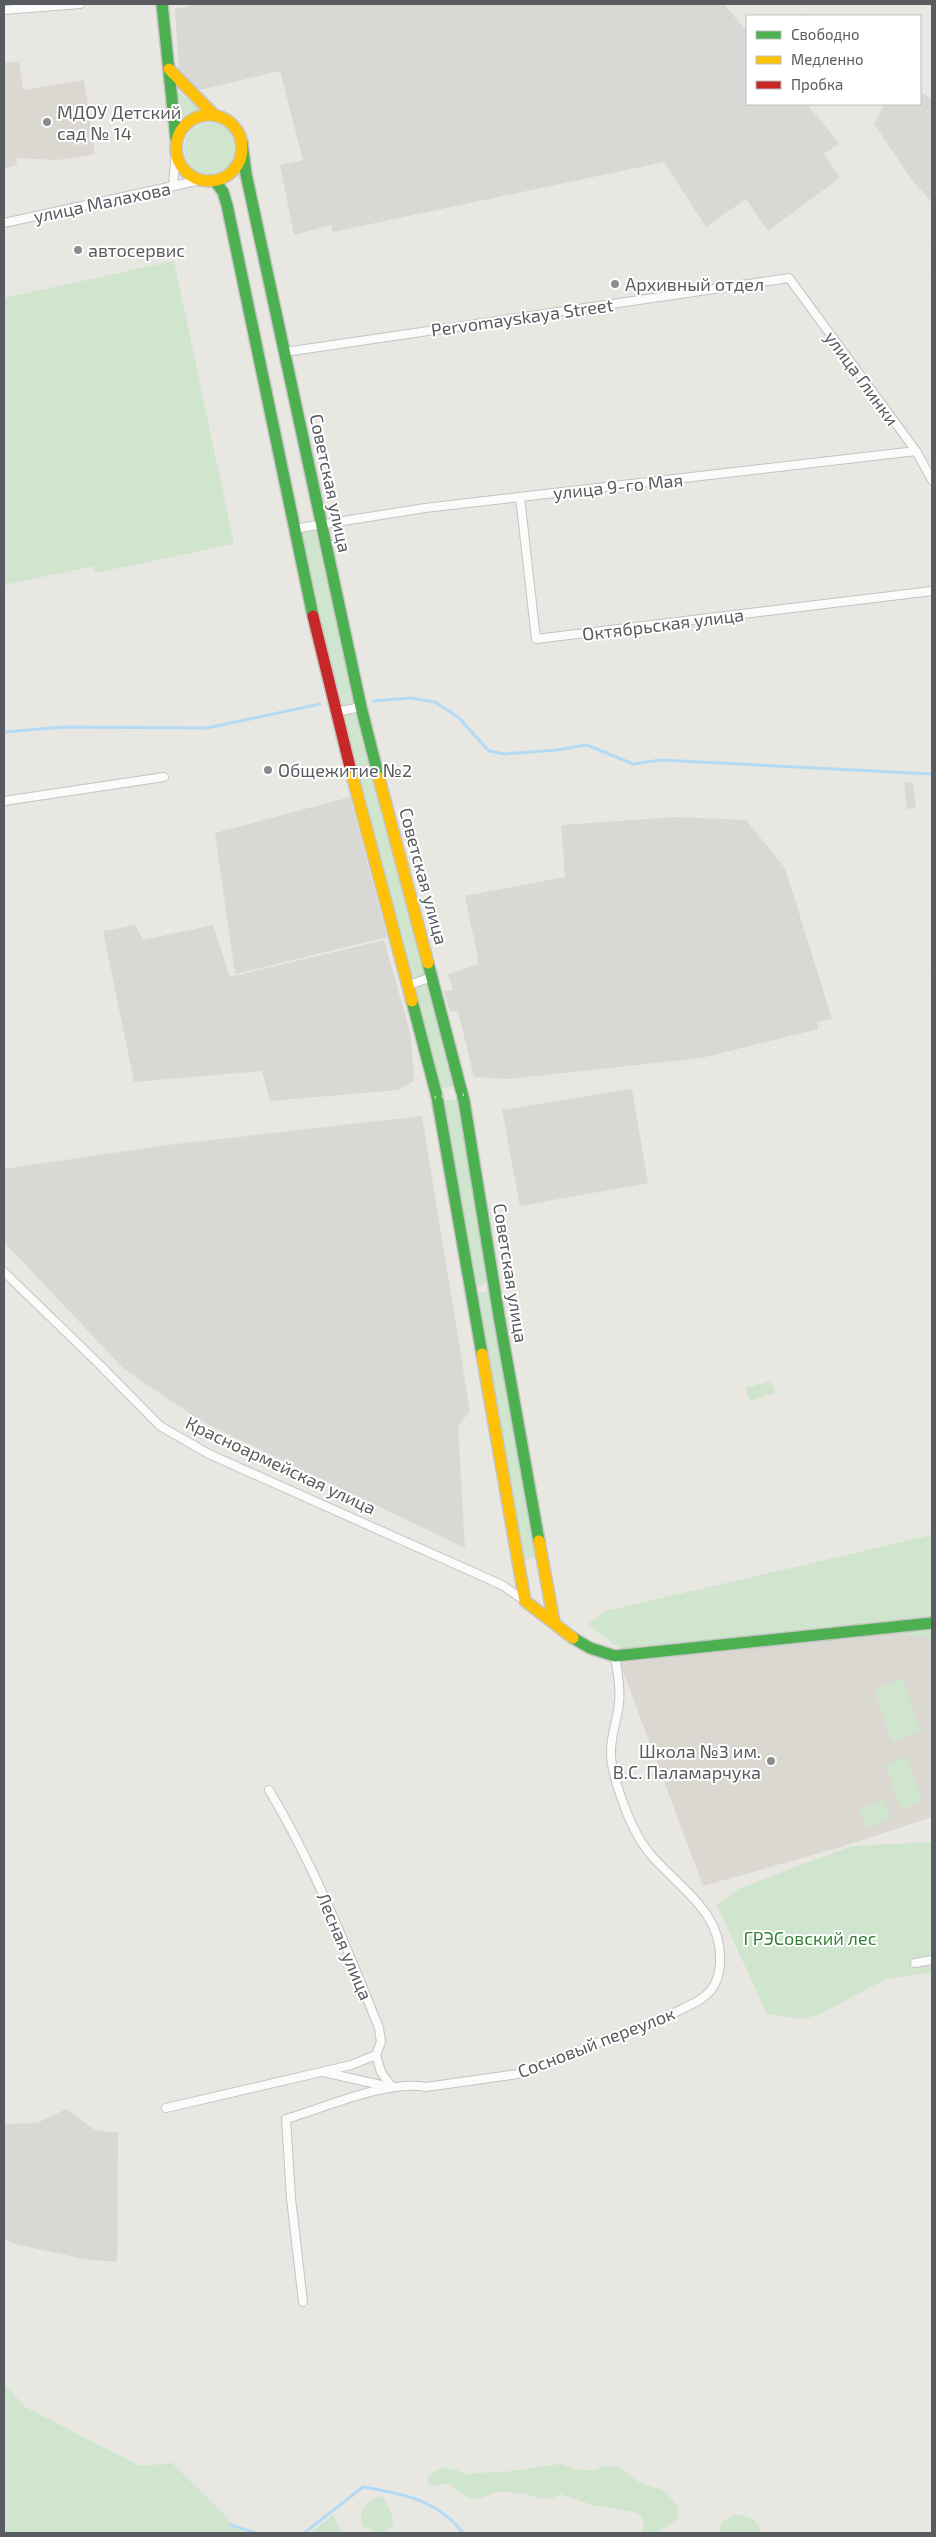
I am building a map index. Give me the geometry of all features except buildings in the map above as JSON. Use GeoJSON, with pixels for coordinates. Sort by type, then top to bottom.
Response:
{"type":"FeatureCollection","features":[{"type":"Feature","properties":{"kind":"main road"},"geometry":{"type":"LineString","coordinates":[[162,4],[176,146],[183,168],[192,176],[201,180],[215,181],[226,177],[238,164],[242,143]]}},
{"type":"Feature","properties":{"kind":"main road","name":"Советская улица"},"geometry":{"type":"LineString","coordinates":[[169,69],[213,114],[223,117],[235,126],[242,143],[246,174],[361,707],[464,1101],[499,1316],[554,1622]]}},
{"type":"Feature","properties":{"kind":"main road"},"geometry":{"type":"LineString","coordinates":[[176,146],[180,131],[188,122],[197,116],[213,114]]}},
{"type":"Feature","properties":{"kind":"main road"},"geometry":{"type":"LineString","coordinates":[[215,181],[223,192],[227,205],[293,529],[335,712],[409,985],[437,1097],[525,1601]]}},
{"type":"Feature","properties":{"kind":"main road","name":"Красноармейская улица"},"geometry":{"type":"LineString","coordinates":[[525,1601],[592,1649],[615,1656]]}},
{"type":"Feature","properties":{"kind":"main road"},"geometry":{"type":"LineString","coordinates":[[615,1656],[932,1623]]}},
{"type":"Feature","properties":{"kind":"street"},"geometry":{"type":"LineString","coordinates":[[4,10],[80,4]]}},
{"type":"Feature","properties":{"kind":"street"},"geometry":{"type":"LineString","coordinates":[[173,186],[176,146]]}},
{"type":"Feature","properties":{"kind":"street","name":"улица Малахова"},"geometry":{"type":"LineString","coordinates":[[4,224],[201,180]]}},
{"type":"Feature","properties":{"kind":"street","name":"Pervomayskaya Street"},"geometry":{"type":"LineString","coordinates":[[285,352],[789,278]]}},
{"type":"Feature","properties":{"kind":"street","name":"улица Глинки"},"geometry":{"type":"LineString","coordinates":[[789,278],[916,451],[932,480]]}},
{"type":"Feature","properties":{"kind":"street","name":"улица 9-го Мая"},"geometry":{"type":"LineString","coordinates":[[293,529],[425,508],[916,451]]}},
{"type":"Feature","properties":{"kind":"street","name":"Октябрьская улица"},"geometry":{"type":"LineString","coordinates":[[520,497],[536,639],[932,591]]}},
{"type":"Feature","properties":{"kind":"street"},"geometry":{"type":"LineString","coordinates":[[335,712],[361,707]]}},
{"type":"Feature","properties":{"kind":"street"},"geometry":{"type":"LineString","coordinates":[[4,801],[164,777]]}},
{"type":"Feature","properties":{"kind":"street"},"geometry":{"type":"LineString","coordinates":[[409,985],[432,977]]}},
{"type":"Feature","properties":{"kind":"street","name":"Красноармейская улица"},"geometry":{"type":"LineString","coordinates":[[4,1272],[160,1426],[209,1454],[502,1585],[525,1601]]}},
{"type":"Feature","properties":{"kind":"street","name":"Сосновый переулок"},"geometry":{"type":"LineString","coordinates":[[303,2302],[291,2198],[286,2119],[392,2087],[414,2085],[426,2087],[503,2077],[531,2069],[623,2033],[636,2032],[707,1997],[714,1988],[719,1974],[718,1938],[706,1911],[650,1854],[640,1839],[621,1796],[612,1769],[611,1754],[619,1702],[615,1656]]}},
{"type":"Feature","properties":{"kind":"street","name":"Лесная улица"},"geometry":{"type":"LineString","coordinates":[[269,1790],[295,1834],[325,1896],[376,2019],[381,2042],[376,2055]]}},
{"type":"Feature","properties":{"kind":"street"},"geometry":{"type":"LineString","coordinates":[[915,1963],[932,1960]]}},
{"type":"Feature","properties":{"kind":"street"},"geometry":{"type":"LineString","coordinates":[[166,2108],[351,2065],[376,2055],[381,2072],[392,2087]]}},
{"type":"Feature","properties":{"kind":"street"},"geometry":{"type":"LineString","coordinates":[[321,2072],[392,2087]]}},
{"type":"Feature","properties":{"kind":"shaded area"},"geometry":{"type":"Polygon","coordinates":[[[197,4],[724,4],[746,31],[746,105],[808,105],[839,143],[824,154],[840,178],[768,231],[746,199],[706,227],[664,162],[333,232],[331,225],[294,235],[280,165],[303,160],[280,71],[199,90],[179,71],[175,9],[197,4]]]}},
{"type":"Feature","properties":{"kind":"shaded area","name":"МДОУ Детский сад № 14"},"geometry":{"type":"Polygon","coordinates":[[[19,61],[23,90],[84,80],[95,154],[58,160],[16,158],[17,165],[4,168],[4,63],[19,61]]]}},
{"type":"Feature","properties":{"kind":"shaded area"},"geometry":{"type":"Polygon","coordinates":[[[921,93],[932,99],[932,202],[912,180],[874,124],[884,105],[921,105],[921,93]]]}},
{"type":"Feature","properties":{"kind":"shaded area"},"geometry":{"type":"Polygon","coordinates":[[[913,782],[916,808],[907,809],[904,783],[913,782]]]}},
{"type":"Feature","properties":{"kind":"shaded area"},"geometry":{"type":"Polygon","coordinates":[[[350,797],[387,937],[235,974],[215,833],[350,797]]]}},
{"type":"Feature","properties":{"kind":"shaded area"},"geometry":{"type":"Polygon","coordinates":[[[676,817],[746,820],[785,868],[832,1019],[817,1022],[818,1029],[701,1058],[507,1079],[474,1077],[458,1011],[450,1012],[444,991],[453,990],[448,974],[479,964],[465,896],[565,877],[561,825],[676,817]]]}},
{"type":"Feature","properties":{"kind":"shaded area"},"geometry":{"type":"Polygon","coordinates":[[[135,925],[143,940],[213,925],[230,977],[384,940],[411,1036],[414,1081],[398,1090],[270,1101],[262,1071],[134,1082],[103,931],[135,925]]]}},
{"type":"Feature","properties":{"kind":"shaded area"},"geometry":{"type":"Polygon","coordinates":[[[632,1089],[648,1183],[520,1206],[502,1110],[632,1089]]]}},
{"type":"Feature","properties":{"kind":"shaded area"},"geometry":{"type":"Polygon","coordinates":[[[422,1116],[470,1411],[458,1426],[465,1548],[201,1421],[124,1369],[4,1242],[4,1169],[167,1145],[422,1116]]]}},
{"type":"Feature","properties":{"kind":"shaded area"},"geometry":{"type":"Polygon","coordinates":[[[914,1629],[932,1630],[932,1817],[841,1847],[703,1886],[620,1663],[914,1629]]]}},
{"type":"Feature","properties":{"kind":"shaded area"},"geometry":{"type":"Polygon","coordinates":[[[66,2109],[95,2130],[118,2133],[117,2262],[84,2259],[15,2244],[4,2238],[4,2124],[37,2123],[66,2109]]]}},
{"type":"Feature","properties":{"kind":"green space"},"geometry":{"type":"Polygon","coordinates":[[[176,90],[201,109],[185,114],[178,120],[176,90]]]}},
{"type":"Feature","properties":{"kind":"green space"},"geometry":{"type":"Polygon","coordinates":[[[210,123],[220,125],[228,131],[234,139],[236,149],[234,159],[228,167],[220,173],[210,175],[200,173],[192,167],[186,159],[184,149],[186,139],[192,131],[200,125],[210,123]]]}},
{"type":"Feature","properties":{"kind":"green space"},"geometry":{"type":"Polygon","coordinates":[[[174,261],[234,544],[95,573],[93,566],[4,585],[4,298],[174,261]]]}},
{"type":"Feature","properties":{"kind":"green space"},"geometry":{"type":"Polygon","coordinates":[[[318,529],[356,704],[338,707],[299,533],[318,529]]]}},
{"type":"Feature","properties":{"kind":"green space"},"geometry":{"type":"Polygon","coordinates":[[[357,710],[427,974],[413,979],[341,714],[357,710]]]}},
{"type":"Feature","properties":{"kind":"green space"},"geometry":{"type":"Polygon","coordinates":[[[430,983],[455,1086],[441,1088],[415,988],[430,983]]]}},
{"type":"Feature","properties":{"kind":"green space"},"geometry":{"type":"Polygon","coordinates":[[[457,1099],[490,1282],[476,1286],[444,1101],[457,1099]]]}},
{"type":"Feature","properties":{"kind":"green space"},"geometry":{"type":"Polygon","coordinates":[[[492,1290],[536,1557],[523,1560],[478,1294],[492,1290]]]}},
{"type":"Feature","properties":{"kind":"green space"},"geometry":{"type":"Polygon","coordinates":[[[771,1381],[775,1393],[750,1401],[746,1388],[771,1381]]]}},
{"type":"Feature","properties":{"kind":"green space"},"geometry":{"type":"Polygon","coordinates":[[[932,1535],[932,1639],[879,1630],[640,1657],[615,1645],[588,1624],[606,1611],[932,1535]]]}},
{"type":"Feature","properties":{"kind":"green space"},"geometry":{"type":"Polygon","coordinates":[[[903,1679],[921,1732],[892,1742],[874,1688],[903,1679]]]}},
{"type":"Feature","properties":{"kind":"green space"},"geometry":{"type":"Polygon","coordinates":[[[907,1757],[923,1801],[902,1809],[885,1765],[907,1757]]]}},
{"type":"Feature","properties":{"kind":"green space"},"geometry":{"type":"Polygon","coordinates":[[[884,1800],[891,1819],[866,1828],[859,1809],[884,1800]]]}},
{"type":"Feature","properties":{"kind":"green space","name":"ГРЭСовский лес"},"geometry":{"type":"Polygon","coordinates":[[[932,1842],[932,1972],[886,1979],[818,2015],[803,2019],[767,2014],[717,1905],[738,1889],[851,1846],[932,1842]]]}},
{"type":"Feature","properties":{"kind":"green space"},"geometry":{"type":"Polygon","coordinates":[[[4,2384],[25,2407],[140,2466],[172,2463],[239,2529],[248,2533],[4,2533],[4,2384]]]}},
{"type":"Feature","properties":{"kind":"green space"},"geometry":{"type":"Polygon","coordinates":[[[560,2464],[580,2470],[593,2470],[606,2466],[620,2468],[642,2484],[663,2490],[677,2505],[678,2518],[658,2533],[643,2533],[643,2520],[640,2515],[634,2512],[592,2505],[560,2494],[547,2499],[525,2493],[501,2492],[473,2499],[465,2496],[447,2483],[433,2486],[427,2482],[429,2475],[444,2468],[457,2470],[467,2475],[560,2464]]]}},
{"type":"Feature","properties":{"kind":"green space"},"geometry":{"type":"Polygon","coordinates":[[[379,2496],[385,2499],[393,2518],[393,2525],[383,2533],[372,2533],[371,2528],[365,2528],[361,2519],[366,2505],[379,2496]]]}},
{"type":"Feature","properties":{"kind":"green space"},"geometry":{"type":"Polygon","coordinates":[[[333,2515],[342,2533],[310,2533],[333,2515]]]}},
{"type":"Feature","properties":{"kind":"green space"},"geometry":{"type":"Polygon","coordinates":[[[738,2515],[746,2516],[753,2520],[762,2533],[719,2533],[720,2525],[724,2520],[738,2515]]]}},
{"type":"Feature","properties":{"kind":"waterway"},"geometry":{"type":"LineString","coordinates":[[373,701],[411,698],[435,702],[458,717],[489,751],[505,754],[556,750],[587,745],[633,764],[661,760],[932,774]]}},
{"type":"Feature","properties":{"kind":"waterway"},"geometry":{"type":"LineString","coordinates":[[4,732],[63,727],[207,728],[320,704]]}},
{"type":"Feature","properties":{"kind":"waterway"},"geometry":{"type":"LineString","coordinates":[[304,2533],[363,2487],[391,2492],[430,2505],[442,2512],[463,2533]]}},
{"type":"Feature","properties":{"kind":"waterway"},"geometry":{"type":"LineString","coordinates":[[231,2525],[256,2533]]}},
{"type":"Feature","properties":{"kind":"railway"},"geometry":{"type":"LineString","coordinates":[[749,4],[757,15]]}},
{"type":"Feature","properties":{"kind":"railway"},"geometry":{"type":"LineString","coordinates":[[794,4],[805,15]]}},
{"type":"Feature","properties":{"kind":"railway"},"geometry":{"type":"LineString","coordinates":[[822,105],[919,263],[932,279]]}},
{"type":"Feature","properties":{"kind":"railway"},"geometry":{"type":"LineString","coordinates":[[834,105],[852,128]]}},
{"type":"Feature","properties":{"kind":"railway"},"geometry":{"type":"LineString","coordinates":[[917,105],[932,114]]}},
{"type":"Feature","properties":{"kind":"railway"},"geometry":{"type":"LineString","coordinates":[[840,124],[932,243]]}},
{"type":"Feature","properties":{"kind":"railway"},"geometry":{"type":"LineString","coordinates":[[848,169],[878,209]]}},
{"type":"Feature","properties":{"kind":"railway"},"geometry":{"type":"LineString","coordinates":[[4,1149],[79,1137],[437,1097],[568,1086],[760,1059],[802,1045],[855,1022],[904,994],[932,973]]}},
{"type":"Feature","properties":{"kind":"railway"},"geometry":{"type":"LineString","coordinates":[[498,1082],[617,1070],[697,1059],[736,1053],[814,1034]]}},
{"type":"Feature","properties":{"kind":"railway"},"geometry":{"type":"LineString","coordinates":[[4,1142],[75,1109],[120,1094],[155,1086],[263,1076]]}},
{"type":"Feature","properties":{"kind":"traffic: fast"},"geometry":{"type":"LineString","coordinates":[[162,4],[176,139]]}},
{"type":"Feature","properties":{"kind":"traffic: fast"},"geometry":{"type":"LineString","coordinates":[[242,143],[246,174],[361,707],[379,778]]}},
{"type":"Feature","properties":{"kind":"traffic: fast"},"geometry":{"type":"LineString","coordinates":[[215,181],[223,192],[227,205],[313,616]]}},
{"type":"Feature","properties":{"kind":"traffic: fast"},"geometry":{"type":"LineString","coordinates":[[428,963],[464,1101],[499,1316],[539,1541]]}},
{"type":"Feature","properties":{"kind":"traffic: fast"},"geometry":{"type":"LineString","coordinates":[[412,1001],[437,1097],[482,1354]]}},
{"type":"Feature","properties":{"kind":"traffic: fast"},"geometry":{"type":"LineString","coordinates":[[573,1638],[590,1648],[615,1656],[932,1623]]}},
{"type":"Feature","properties":{"kind":"traffic: slow"},"geometry":{"type":"LineString","coordinates":[[169,69],[213,114]]}},
{"type":"Feature","properties":{"kind":"traffic: slow"},"geometry":{"type":"LineString","coordinates":[[203,115],[215,115],[227,120],[237,130],[242,142],[242,148],[240,161],[227,176],[215,181],[203,181],[191,176],[181,166],[176,154],[176,142],[181,130],[191,120],[203,115]]}},
{"type":"Feature","properties":{"kind":"traffic: slow"},"geometry":{"type":"LineString","coordinates":[[350,767],[412,1001]]}},
{"type":"Feature","properties":{"kind":"traffic: slow"},"geometry":{"type":"LineString","coordinates":[[379,778],[428,963]]}},
{"type":"Feature","properties":{"kind":"traffic: slow"},"geometry":{"type":"LineString","coordinates":[[482,1354],[525,1601],[573,1638]]}},
{"type":"Feature","properties":{"kind":"traffic: slow"},"geometry":{"type":"LineString","coordinates":[[539,1541],[554,1622]]}},
{"type":"Feature","properties":{"kind":"traffic: jam"},"geometry":{"type":"LineString","coordinates":[[313,616],[350,767]]}},
{"type":"Feature","properties":{"kind":"place","name":"МДОУ Детский сад № 14"},"geometry":{"type":"Point","coordinates":[47,122]}},
{"type":"Feature","properties":{"kind":"place","name":"автосервис"},"geometry":{"type":"Point","coordinates":[78,250]}},
{"type":"Feature","properties":{"kind":"place","name":"Архивный отдел"},"geometry":{"type":"Point","coordinates":[615,284]}},
{"type":"Feature","properties":{"kind":"place","name":"Общежитие №2"},"geometry":{"type":"Point","coordinates":[268,770]}},
{"type":"Feature","properties":{"kind":"place","name":"Школа №3 им. В.С. Паламарчука"},"geometry":{"type":"Point","coordinates":[771,1761]}}]}
